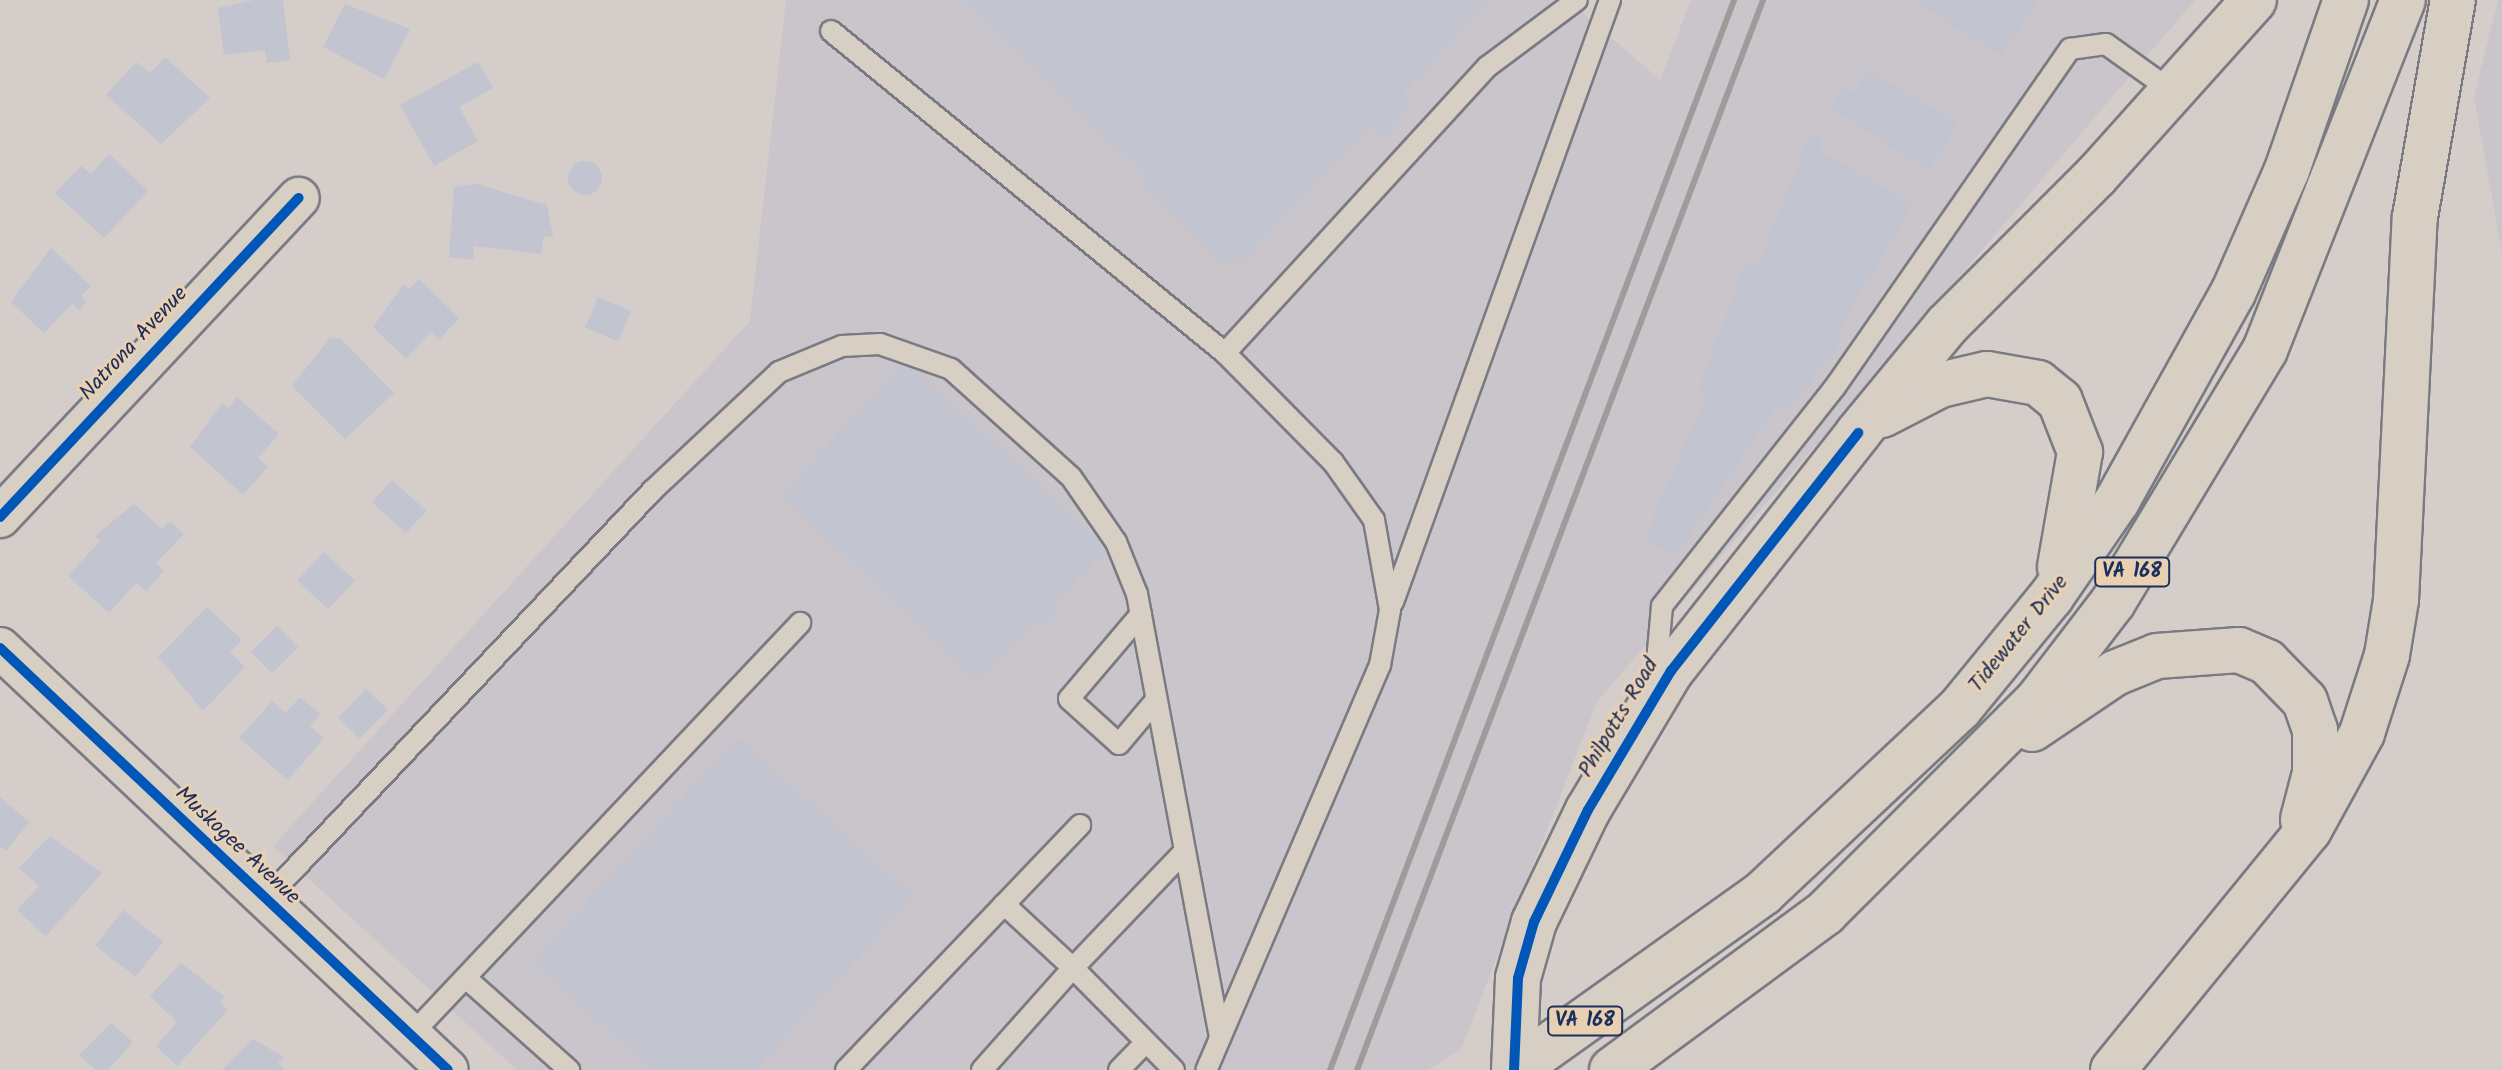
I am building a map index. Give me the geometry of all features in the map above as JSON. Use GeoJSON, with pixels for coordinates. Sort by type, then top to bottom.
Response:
{"type":"FeatureCollection","features":[{"type":"Feature","properties":{"kind":"main road","name":"Philpotts Road"},"geometry":{"type":"LineString","coordinates":[[1515,1070],[1518,978],[1534,922],[1588,810],[1671,671],[1947,325],[2172,91],[2254,0]]}},
{"type":"Feature","properties":{"kind":"main road","name":"Tidewater Drive"},"geometry":{"type":"LineString","coordinates":[[1515,1070],[1763,893],[1864,803],[1960,708],[2051,597],[2117,501],[2233,293],[2287,170],[2346,0]]}},
{"type":"Feature","properties":{"kind":"main road","name":"VA 168"},"geometry":{"type":"LineString","coordinates":[[1612,1070],[1825,913],[1977,766],[2103,614],[2206,458],[2265,350],[2313,239],[2403,0]]}},
{"type":"Feature","properties":{"kind":"main road"},"geometry":{"type":"LineString","coordinates":[[2113,1070],[2309,830],[2349,761],[2387,655],[2397,586],[2415,217],[2453,0]]}},
{"type":"Feature","properties":{"kind":"main road"},"geometry":{"type":"LineString","coordinates":[[1858,433],[1940,385],[1987,374],[2038,383],[2060,401],[2080,452],[2051,597]]}},
{"type":"Feature","properties":{"kind":"main road"},"geometry":{"type":"LineString","coordinates":[[1977,766],[2115,673],[2157,656],[2239,650],[2286,677],[2315,730],[2310,799],[2271,876]]}},
{"type":"Feature","properties":{"kind":"street","name":"Natrona Avenue"},"geometry":{"type":"LineString","coordinates":[[0,517],[298,198]]}},
{"type":"Feature","properties":{"kind":"street","name":"Muskogee Avenue"},"geometry":{"type":"LineString","coordinates":[[0,648],[448,1070]]}},
{"type":"Feature","properties":{"kind":"lane"},"geometry":{"type":"LineString","coordinates":[[1225,353],[1487,67],[1577,0]]}},
{"type":"Feature","properties":{"kind":"lane"},"geometry":{"type":"LineString","coordinates":[[1206,1070],[1380,665],[1390,610],[1610,0]]}},
{"type":"Feature","properties":{"kind":"lane"},"geometry":{"type":"LineString","coordinates":[[831,31],[1225,353],[1333,462],[1374,520],[1390,610]]}},
{"type":"Feature","properties":{"kind":"lane"},"geometry":{"type":"LineString","coordinates":[[1671,671],[1658,651],[1662,606],[1835,387],[2070,49],[2106,44],[2172,91]]}},
{"type":"Feature","properties":{"kind":"lane"},"geometry":{"type":"LineString","coordinates":[[265,900],[653,490],[779,372],[806,357],[880,344],[951,369],[1086,494],[1116,542],[1141,614],[1219,1034]]}},
{"type":"Feature","properties":{"kind":"lane"},"geometry":{"type":"LineString","coordinates":[[1141,614],[1069,699],[1119,744],[1156,700]]}},
{"type":"Feature","properties":{"kind":"lane"},"geometry":{"type":"LineString","coordinates":[[411,1035],[800,623]]}},
{"type":"Feature","properties":{"kind":"lane"},"geometry":{"type":"LineString","coordinates":[[846,1070],[1080,825]]}},
{"type":"Feature","properties":{"kind":"lane"},"geometry":{"type":"LineString","coordinates":[[982,1070],[1073,968],[1185,851]]}},
{"type":"Feature","properties":{"kind":"lane"},"geometry":{"type":"LineString","coordinates":[[1004,904],[1073,968],[1144,1044],[1174,1070]]}},
{"type":"Feature","properties":{"kind":"lane"},"geometry":{"type":"LineString","coordinates":[[467,979],[569,1070]]}},
{"type":"Feature","properties":{"kind":"lane"},"geometry":{"type":"LineString","coordinates":[[1119,1070],[1144,1044]]}},
{"type":"Feature","properties":{"kind":"shaded area"},"geometry":{"type":"Polygon","coordinates":[[[786,0],[1568,0],[1660,80],[1691,0],[2195,0],[1597,702],[1461,1049],[1428,1070],[517,1070],[273,846],[750,321],[786,0]]]}},
{"type":"Feature","properties":{"kind":"shaded area"},"geometry":{"type":"Polygon","coordinates":[[[2498,0],[2502,0],[2502,253],[2474,97],[2498,0]]]}},
{"type":"Feature","properties":{"kind":"building"},"geometry":{"type":"Polygon","coordinates":[[[254,0],[283,0],[290,60],[267,63],[265,50],[224,55],[218,8],[254,0]]]}},
{"type":"Feature","properties":{"kind":"building"},"geometry":{"type":"Polygon","coordinates":[[[962,0],[1491,0],[1402,94],[1413,104],[1381,138],[1369,127],[1240,263],[1232,255],[1223,264],[1140,184],[1147,176],[962,0]]]}},
{"type":"Feature","properties":{"kind":"building"},"geometry":{"type":"Polygon","coordinates":[[[1912,0],[2037,0],[2002,56],[1912,0]]]}},
{"type":"Feature","properties":{"kind":"building"},"geometry":{"type":"Polygon","coordinates":[[[345,4],[410,29],[384,79],[323,47],[345,4]]]}},
{"type":"Feature","properties":{"kind":"building"},"geometry":{"type":"Polygon","coordinates":[[[165,57],[210,98],[161,144],[106,95],[136,62],[150,73],[165,57]]]}},
{"type":"Feature","properties":{"kind":"building"},"geometry":{"type":"Polygon","coordinates":[[[478,62],[493,88],[459,107],[478,141],[434,166],[400,105],[478,62]]]}},
{"type":"Feature","properties":{"kind":"building"},"geometry":{"type":"Polygon","coordinates":[[[1867,69],[1957,123],[1929,171],[1831,107],[1843,86],[1854,93],[1867,69]]]}},
{"type":"Feature","properties":{"kind":"building"},"geometry":{"type":"Polygon","coordinates":[[[1811,133],[1823,140],[1818,149],[1912,205],[1839,330],[1845,334],[1837,347],[1788,411],[1778,405],[1674,557],[1644,539],[1706,397],[1697,392],[1746,263],[1756,269],[1811,133]]]}},
{"type":"Feature","properties":{"kind":"building"},"geometry":{"type":"Polygon","coordinates":[[[109,154],[148,191],[104,238],[55,193],[81,166],[91,174],[109,154]]]}},
{"type":"Feature","properties":{"kind":"building"},"geometry":{"type":"Polygon","coordinates":[[[585,161],[597,166],[602,178],[597,190],[585,195],[573,190],[568,178],[573,166],[585,161]]]}},
{"type":"Feature","properties":{"kind":"building"},"geometry":{"type":"Polygon","coordinates":[[[477,184],[547,205],[553,237],[544,236],[541,254],[474,246],[473,260],[449,257],[454,187],[477,184]]]}},
{"type":"Feature","properties":{"kind":"building"},"geometry":{"type":"Polygon","coordinates":[[[51,248],[91,286],[81,296],[87,302],[79,310],[72,304],[44,333],[11,302],[51,248]]]}},
{"type":"Feature","properties":{"kind":"building"},"geometry":{"type":"Polygon","coordinates":[[[419,279],[459,318],[439,340],[431,332],[406,359],[373,327],[404,284],[409,289],[419,279]]]}},
{"type":"Feature","properties":{"kind":"building"},"geometry":{"type":"Polygon","coordinates":[[[598,297],[631,311],[618,341],[585,327],[598,297]]]}},
{"type":"Feature","properties":{"kind":"building"},"geometry":{"type":"Polygon","coordinates":[[[330,338],[340,338],[394,393],[345,439],[292,386],[330,338]]]}},
{"type":"Feature","properties":{"kind":"building"},"geometry":{"type":"Polygon","coordinates":[[[906,361],[1106,548],[1053,605],[1059,610],[1043,627],[1036,620],[979,681],[781,495],[906,361]]]}},
{"type":"Feature","properties":{"kind":"building"},"geometry":{"type":"Polygon","coordinates":[[[237,397],[279,434],[258,458],[268,467],[243,495],[190,447],[222,403],[228,408],[237,397]]]}},
{"type":"Feature","properties":{"kind":"building"},"geometry":{"type":"Polygon","coordinates":[[[392,480],[426,511],[406,533],[372,502],[392,480]]]}},
{"type":"Feature","properties":{"kind":"building"},"geometry":{"type":"Polygon","coordinates":[[[134,504],[162,529],[170,521],[184,534],[156,563],[164,571],[146,591],[136,583],[109,613],[68,576],[100,541],[95,536],[134,504]]]}},
{"type":"Feature","properties":{"kind":"building"},"geometry":{"type":"Polygon","coordinates":[[[324,552],[355,581],[328,609],[297,581],[324,552]]]}},
{"type":"Feature","properties":{"kind":"building"},"geometry":{"type":"Polygon","coordinates":[[[207,607],[242,640],[230,652],[245,667],[203,711],[158,657],[207,607]]]}},
{"type":"Feature","properties":{"kind":"building"},"geometry":{"type":"Polygon","coordinates":[[[277,626],[298,647],[272,673],[251,652],[277,626]]]}},
{"type":"Feature","properties":{"kind":"building"},"geometry":{"type":"Polygon","coordinates":[[[366,689],[388,710],[360,739],[338,718],[366,689]]]}},
{"type":"Feature","properties":{"kind":"building"},"geometry":{"type":"Polygon","coordinates":[[[300,697],[320,714],[310,726],[324,738],[288,780],[239,738],[272,701],[286,713],[300,697]]]}},
{"type":"Feature","properties":{"kind":"building"},"geometry":{"type":"Polygon","coordinates":[[[738,738],[913,897],[755,1070],[652,1070],[533,961],[738,738]]]}},
{"type":"Feature","properties":{"kind":"building"},"geometry":{"type":"Polygon","coordinates":[[[0,797],[29,822],[6,851],[0,846],[0,797]]]}},
{"type":"Feature","properties":{"kind":"building"},"geometry":{"type":"Polygon","coordinates":[[[50,836],[102,873],[46,936],[17,910],[39,886],[19,868],[50,836]]]}},
{"type":"Feature","properties":{"kind":"building"},"geometry":{"type":"Polygon","coordinates":[[[123,910],[163,941],[135,977],[95,945],[123,910]]]}},
{"type":"Feature","properties":{"kind":"building"},"geometry":{"type":"Polygon","coordinates":[[[181,963],[225,997],[220,1002],[228,1010],[177,1066],[156,1046],[177,1022],[150,996],[181,963]]]}},
{"type":"Feature","properties":{"kind":"building"},"geometry":{"type":"Polygon","coordinates":[[[111,1023],[133,1042],[108,1070],[96,1070],[79,1055],[111,1023]]]}},
{"type":"Feature","properties":{"kind":"building"},"geometry":{"type":"Polygon","coordinates":[[[253,1039],[284,1057],[278,1063],[285,1070],[222,1070],[253,1039]]]}},
{"type":"Feature","properties":{"kind":"railway"},"geometry":{"type":"LineString","coordinates":[[1330,1070],[1734,0]]}},
{"type":"Feature","properties":{"kind":"railway"},"geometry":{"type":"LineString","coordinates":[[1357,1070],[1763,0]]}},
{"type":"Feature","properties":{"kind":"cycle path"},"geometry":{"type":"LineString","coordinates":[[0,517],[298,198]]}},
{"type":"Feature","properties":{"kind":"cycle path"},"geometry":{"type":"LineString","coordinates":[[1514,1070],[1518,978],[1534,922],[1588,810],[1671,671],[1858,433]]}},
{"type":"Feature","properties":{"kind":"cycle path"},"geometry":{"type":"LineString","coordinates":[[0,648],[448,1070]]}}]}
